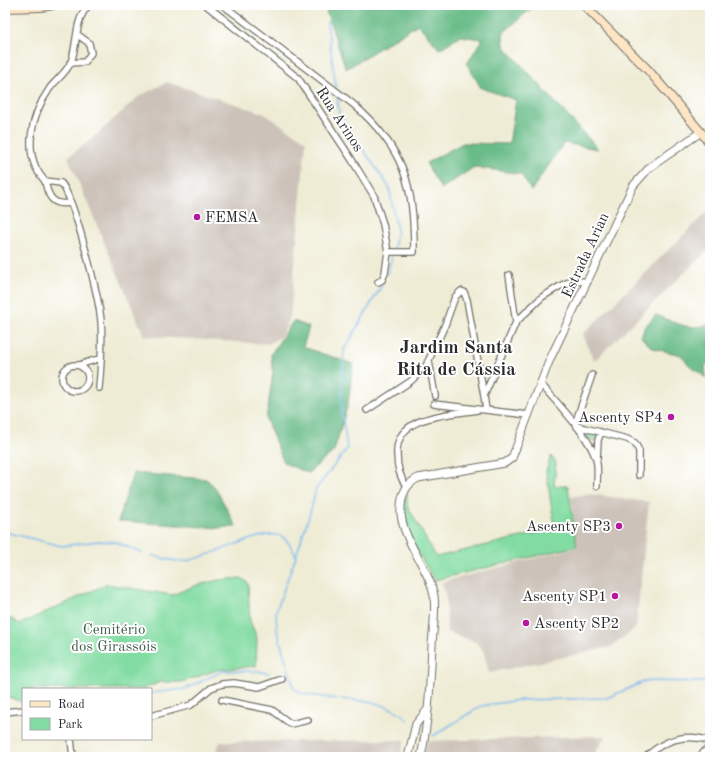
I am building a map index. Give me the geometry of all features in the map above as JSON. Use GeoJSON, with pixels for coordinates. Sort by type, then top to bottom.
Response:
{"type":"FeatureCollection","features":[{"type":"Feature","properties":{"kind":"main road"},"geometry":{"type":"LineString","coordinates":[[5,8],[41,7],[54,5]]}},
{"type":"Feature","properties":{"kind":"main road"},"geometry":{"type":"LineString","coordinates":[[584,5],[649,71],[710,143]]}},
{"type":"Feature","properties":{"kind":"street"},"geometry":{"type":"LineString","coordinates":[[70,203],[56,203],[50,198],[45,181],[36,167],[33,158],[31,147],[32,125],[41,102],[70,63],[78,35],[81,16],[89,5]]}},
{"type":"Feature","properties":{"kind":"street","name":"Rua Arinos"},"geometry":{"type":"LineString","coordinates":[[206,5],[233,28],[298,78],[374,196],[381,217],[388,252],[385,273],[382,280],[378,282]]}},
{"type":"Feature","properties":{"kind":"street","name":"Rua Arinos"},"geometry":{"type":"LineString","coordinates":[[224,5],[353,104],[383,134],[397,154],[409,187],[414,226],[414,252],[388,252]]}},
{"type":"Feature","properties":{"kind":"street"},"geometry":{"type":"LineString","coordinates":[[70,63],[85,62],[91,53],[89,43],[78,35]]}},
{"type":"Feature","properties":{"kind":"street","name":"Estrada Arian"},"geometry":{"type":"LineString","coordinates":[[406,486],[418,478],[506,463],[514,454],[540,383],[621,208],[641,176],[650,167],[701,132]]}},
{"type":"Feature","properties":{"kind":"street"},"geometry":{"type":"LineString","coordinates":[[45,181],[61,183],[66,189],[78,225],[100,311],[101,358],[99,388]]}},
{"type":"Feature","properties":{"kind":"street"},"geometry":{"type":"LineString","coordinates":[[509,275],[516,322]]}},
{"type":"Feature","properties":{"kind":"street"},"geometry":{"type":"LineString","coordinates":[[484,396],[516,322],[531,307],[553,290],[569,282],[588,281]]}},
{"type":"Feature","properties":{"kind":"street"},"geometry":{"type":"LineString","coordinates":[[366,410],[411,381],[429,361],[445,326],[457,294],[461,291],[464,292],[467,300],[486,410]]}},
{"type":"Feature","properties":{"kind":"street"},"geometry":{"type":"LineString","coordinates":[[78,365],[86,370],[88,379],[84,387],[80,390],[72,391],[65,387],[62,375],[69,366],[78,365],[101,358]]}},
{"type":"Feature","properties":{"kind":"street"},"geometry":{"type":"LineString","coordinates":[[429,361],[435,396]]}},
{"type":"Feature","properties":{"kind":"street"},"geometry":{"type":"LineString","coordinates":[[576,425],[592,375]]}},
{"type":"Feature","properties":{"kind":"street"},"geometry":{"type":"LineString","coordinates":[[540,383],[576,425],[590,447],[597,463]]}},
{"type":"Feature","properties":{"kind":"street"},"geometry":{"type":"LineString","coordinates":[[434,404],[477,410],[528,414]]}},
{"type":"Feature","properties":{"kind":"street"},"geometry":{"type":"LineString","coordinates":[[421,757],[431,685],[434,595],[408,539],[401,515],[402,498],[406,486],[399,471],[396,450],[401,435],[414,423],[477,410]]}},
{"type":"Feature","properties":{"kind":"street"},"geometry":{"type":"LineString","coordinates":[[576,425],[635,443],[639,451],[639,475]]}},
{"type":"Feature","properties":{"kind":"street"},"geometry":{"type":"LineString","coordinates":[[596,486],[598,440],[601,432]]}},
{"type":"Feature","properties":{"kind":"street"},"geometry":{"type":"LineString","coordinates":[[152,716],[191,705],[211,688],[222,684],[234,683],[259,687],[282,679]]}},
{"type":"Feature","properties":{"kind":"street"},"geometry":{"type":"LineString","coordinates":[[222,700],[272,710],[291,724],[308,720]]}},
{"type":"Feature","properties":{"kind":"street"},"geometry":{"type":"LineString","coordinates":[[408,757],[413,733],[419,718],[428,709]]}},
{"type":"Feature","properties":{"kind":"street"},"geometry":{"type":"LineString","coordinates":[[5,712],[22,710]]}},
{"type":"Feature","properties":{"kind":"street"},"geometry":{"type":"LineString","coordinates":[[413,733],[425,735]]}},
{"type":"Feature","properties":{"kind":"street"},"geometry":{"type":"LineString","coordinates":[[646,757],[660,745],[676,739],[702,739],[710,741]]}},
{"type":"Feature","properties":{"kind":"street"},"geometry":{"type":"LineString","coordinates":[[71,740],[73,757]]}},
{"type":"Feature","properties":{"kind":"street"},"geometry":{"type":"LineString","coordinates":[[700,757],[710,746]]}},
{"type":"Feature","properties":{"kind":"shaded area","name":"FEMSA"},"geometry":{"type":"Polygon","coordinates":[[[167,82],[263,113],[306,141],[290,318],[281,337],[268,344],[144,336],[68,157],[94,137],[138,97],[167,82]]]}},
{"type":"Feature","properties":{"kind":"shaded area"},"geometry":{"type":"Polygon","coordinates":[[[710,209],[710,248],[594,361],[583,334],[710,209]]]}},
{"type":"Feature","properties":{"kind":"shaded area"},"geometry":{"type":"Polygon","coordinates":[[[587,494],[649,502],[636,628],[611,647],[489,673],[484,652],[476,642],[447,632],[446,598],[442,582],[578,547],[571,497],[587,494]]]}},
{"type":"Feature","properties":{"kind":"shaded area"},"geometry":{"type":"Polygon","coordinates":[[[606,736],[592,757],[423,757],[427,741],[606,736]]]}},
{"type":"Feature","properties":{"kind":"shaded area"},"geometry":{"type":"Polygon","coordinates":[[[404,740],[401,757],[213,757],[220,742],[404,740]]]}},
{"type":"Feature","properties":{"kind":"green space"},"geometry":{"type":"Polygon","coordinates":[[[324,5],[535,5],[503,33],[504,46],[598,149],[564,143],[531,191],[521,174],[474,167],[441,189],[426,163],[463,143],[509,144],[516,100],[481,88],[467,64],[482,39],[461,36],[439,49],[418,24],[346,69],[324,5]]]}},
{"type":"Feature","properties":{"kind":"green space"},"geometry":{"type":"Polygon","coordinates":[[[656,315],[690,327],[703,326],[710,323],[710,362],[705,365],[706,378],[688,364],[681,355],[652,348],[641,337],[645,326],[656,315]]]}},
{"type":"Feature","properties":{"kind":"green space"},"geometry":{"type":"Polygon","coordinates":[[[293,321],[309,327],[303,347],[353,364],[348,404],[334,451],[308,473],[284,463],[266,419],[273,374],[271,354],[293,321]]]}},
{"type":"Feature","properties":{"kind":"green space"},"geometry":{"type":"Polygon","coordinates":[[[585,430],[598,435],[594,443],[585,433],[585,430]]]}},
{"type":"Feature","properties":{"kind":"green space"},"geometry":{"type":"Polygon","coordinates":[[[551,456],[556,463],[554,486],[568,486],[577,546],[435,580],[415,547],[407,530],[403,509],[407,490],[407,505],[436,557],[555,529],[546,471],[551,456]]]}},
{"type":"Feature","properties":{"kind":"green space"},"geometry":{"type":"Polygon","coordinates":[[[133,473],[206,479],[215,487],[236,526],[219,528],[118,521],[133,473]]]}},
{"type":"Feature","properties":{"kind":"green space","name":"Cemitério dos Girassóis"},"geometry":{"type":"Polygon","coordinates":[[[241,578],[248,584],[250,621],[257,638],[256,666],[217,670],[182,682],[160,682],[146,688],[22,688],[22,702],[5,696],[5,615],[20,624],[107,584],[172,595],[197,585],[219,580],[241,578]]]}},
{"type":"Feature","properties":{"kind":"waterway"},"geometry":{"type":"LineString","coordinates":[[327,21],[336,88]]}},
{"type":"Feature","properties":{"kind":"waterway"},"geometry":{"type":"LineString","coordinates":[[337,95],[339,114],[389,187],[397,230],[394,249]]}},
{"type":"Feature","properties":{"kind":"waterway"},"geometry":{"type":"LineString","coordinates":[[387,274],[392,257]]}},
{"type":"Feature","properties":{"kind":"waterway"},"geometry":{"type":"LineString","coordinates":[[296,556],[316,489],[347,449],[341,404],[344,350],[383,283]]}},
{"type":"Feature","properties":{"kind":"waterway"},"geometry":{"type":"LineString","coordinates":[[5,532],[62,546],[98,541],[116,542],[142,553]]}},
{"type":"Feature","properties":{"kind":"waterway"},"geometry":{"type":"LineString","coordinates":[[152,555],[185,561],[263,536],[274,534],[281,536],[292,547],[296,556],[276,611],[277,631],[294,688],[301,693],[310,695],[377,703],[398,712],[408,720]]}},
{"type":"Feature","properties":{"kind":"waterway"},"geometry":{"type":"LineString","coordinates":[[152,693],[185,689],[223,671],[256,671],[269,673]]}},
{"type":"Feature","properties":{"kind":"waterway"},"geometry":{"type":"LineString","coordinates":[[433,736],[481,706],[519,700],[607,698],[646,681],[710,682]]}},
{"type":"Feature","properties":{"kind":"place","name":"FEMSA"},"geometry":{"type":"Point","coordinates":[197,217]}},
{"type":"Feature","properties":{"kind":"place","name":"Ascenty SP4"},"geometry":{"type":"Point","coordinates":[671,417]}},
{"type":"Feature","properties":{"kind":"place","name":"Ascenty SP3"},"geometry":{"type":"Point","coordinates":[619,526]}},
{"type":"Feature","properties":{"kind":"place","name":"Ascenty SP1"},"geometry":{"type":"Point","coordinates":[615,596]}},
{"type":"Feature","properties":{"kind":"place","name":"Ascenty SP2"},"geometry":{"type":"Point","coordinates":[526,623]}},
{"type":"Feature","properties":{"kind":"district","name":"Jardim Santa Rita de Cássia"},"geometry":{"type":"Point","coordinates":[456,357]}}]}
